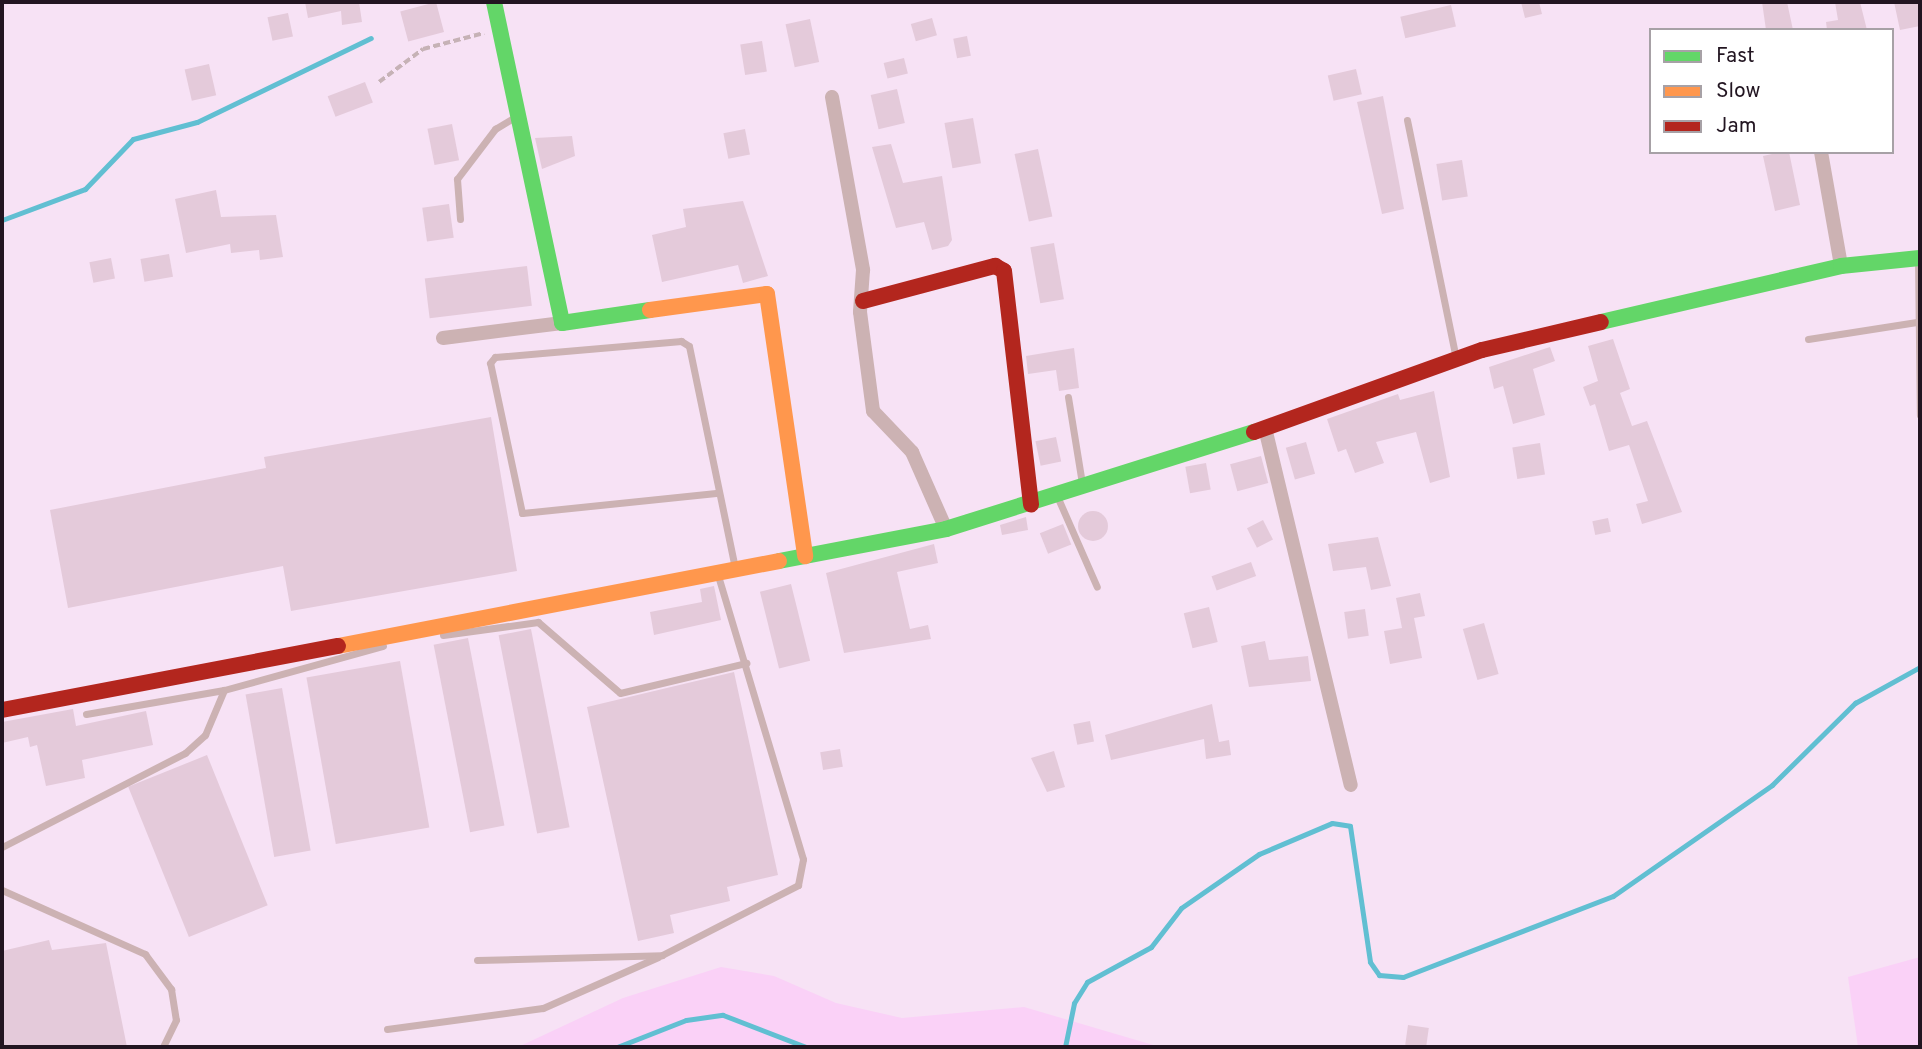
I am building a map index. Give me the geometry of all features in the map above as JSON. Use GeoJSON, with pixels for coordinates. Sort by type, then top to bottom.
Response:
{"type":"FeatureCollection","features":[{"type":"Feature","properties":{"kind":"street"},"geometry":{"type":"LineString","coordinates":[[494,2],[562,323]]}},
{"type":"Feature","properties":{"kind":"street"},"geometry":{"type":"LineString","coordinates":[[832,97],[863,301],[873,411],[912,452],[946,529]]}},
{"type":"Feature","properties":{"kind":"street"},"geometry":{"type":"LineString","coordinates":[[1821,154],[1841,266]]}},
{"type":"Feature","properties":{"kind":"street"},"geometry":{"type":"LineString","coordinates":[[2,710],[946,529],[1265,428],[1456,359],[1841,266],[1919,258]]}},
{"type":"Feature","properties":{"kind":"street"},"geometry":{"type":"LineString","coordinates":[[863,301],[995,266],[1004,271],[1031,504]]}},
{"type":"Feature","properties":{"kind":"street"},"geometry":{"type":"LineString","coordinates":[[443,338],[767,294],[804,556]]}},
{"type":"Feature","properties":{"kind":"street"},"geometry":{"type":"LineString","coordinates":[[1265,428],[1351,785]]}},
{"type":"Feature","properties":{"kind":"lane"},"geometry":{"type":"LineString","coordinates":[[460,219],[453,192],[457,179],[495,129],[518,116]]}},
{"type":"Feature","properties":{"kind":"lane"},"geometry":{"type":"LineString","coordinates":[[1407,120],[1456,359]]}},
{"type":"Feature","properties":{"kind":"lane"},"geometry":{"type":"LineString","coordinates":[[1919,258],[1917,321],[1920,415]]}},
{"type":"Feature","properties":{"kind":"lane"},"geometry":{"type":"LineString","coordinates":[[1808,339],[1917,321]]}},
{"type":"Feature","properties":{"kind":"lane"},"geometry":{"type":"LineString","coordinates":[[716,493],[522,513],[490,363],[681,341],[694,357],[716,493],[736,569]]}},
{"type":"Feature","properties":{"kind":"lane"},"geometry":{"type":"LineString","coordinates":[[1068,397],[1083,487]]}},
{"type":"Feature","properties":{"kind":"lane"},"geometry":{"type":"LineString","coordinates":[[1057,496],[1097,587]]}},
{"type":"Feature","properties":{"kind":"lane"},"geometry":{"type":"LineString","coordinates":[[387,1029],[543,1008],[662,955],[790,892],[802,876],[803,859],[717,573]]}},
{"type":"Feature","properties":{"kind":"lane"},"geometry":{"type":"LineString","coordinates":[[86,714],[224,690],[386,645],[525,621],[548,629],[620,692],[746,663]]}},
{"type":"Feature","properties":{"kind":"lane"},"geometry":{"type":"LineString","coordinates":[[2,847],[185,753],[205,735],[224,690]]}},
{"type":"Feature","properties":{"kind":"lane"},"geometry":{"type":"LineString","coordinates":[[2,890],[145,954],[171,989],[176,1020],[163,1047]]}},
{"type":"Feature","properties":{"kind":"lane"},"geometry":{"type":"LineString","coordinates":[[477,960],[662,955]]}},
{"type":"Feature","properties":{"kind":"path"},"geometry":{"type":"LineString","coordinates":[[379,82],[423,49],[499,29]]}},
{"type":"Feature","properties":{"kind":"shaded area"},"geometry":{"type":"Polygon","coordinates":[[[1920,957],[1920,1047],[1858,1047],[1848,977],[1920,957]]]}},
{"type":"Feature","properties":{"kind":"shaded area"},"geometry":{"type":"Polygon","coordinates":[[[721,967],[774,976],[836,1003],[902,1018],[1024,1007],[1160,1047],[518,1047],[623,998],[721,967]]]}},
{"type":"Feature","properties":{"kind":"building"},"geometry":{"type":"Polygon","coordinates":[[[305,2],[359,2],[362,22],[342,25],[341,11],[308,18],[305,2]]]}},
{"type":"Feature","properties":{"kind":"building"},"geometry":{"type":"Polygon","coordinates":[[[436,2],[444,32],[408,42],[400,12],[436,2]]]}},
{"type":"Feature","properties":{"kind":"building"},"geometry":{"type":"Polygon","coordinates":[[[1521,2],[1539,2],[1542,14],[1525,18],[1521,2]]]}},
{"type":"Feature","properties":{"kind":"building"},"geometry":{"type":"Polygon","coordinates":[[[1762,2],[1787,2],[1793,28],[1766,28],[1762,2]]]}},
{"type":"Feature","properties":{"kind":"building"},"geometry":{"type":"Polygon","coordinates":[[[1835,2],[1860,2],[1866,28],[1827,28],[1826,22],[1838,20],[1835,2]]]}},
{"type":"Feature","properties":{"kind":"building"},"geometry":{"type":"Polygon","coordinates":[[[1894,2],[1920,2],[1920,26],[1900,30],[1894,2]]]}},
{"type":"Feature","properties":{"kind":"building"},"geometry":{"type":"Polygon","coordinates":[[[1451,5],[1456,26],[1405,38],[1400,17],[1451,5]]]}},
{"type":"Feature","properties":{"kind":"building"},"geometry":{"type":"Polygon","coordinates":[[[288,13],[293,36],[272,41],[267,17],[288,13]]]}},
{"type":"Feature","properties":{"kind":"building"},"geometry":{"type":"Polygon","coordinates":[[[932,18],[937,35],[916,41],[911,24],[932,18]]]}},
{"type":"Feature","properties":{"kind":"building"},"geometry":{"type":"Polygon","coordinates":[[[810,19],[819,62],[795,67],[786,24],[810,19]]]}},
{"type":"Feature","properties":{"kind":"building"},"geometry":{"type":"Polygon","coordinates":[[[967,36],[971,56],[957,58],[953,39],[967,36]]]}},
{"type":"Feature","properties":{"kind":"building"},"geometry":{"type":"Polygon","coordinates":[[[762,41],[767,72],[745,75],[740,44],[762,41]]]}},
{"type":"Feature","properties":{"kind":"building"},"geometry":{"type":"Polygon","coordinates":[[[904,58],[908,74],[887,79],[884,63],[904,58]]]}},
{"type":"Feature","properties":{"kind":"building"},"geometry":{"type":"Polygon","coordinates":[[[209,64],[216,95],[192,101],[185,70],[209,64]]]}},
{"type":"Feature","properties":{"kind":"building"},"geometry":{"type":"Polygon","coordinates":[[[1356,69],[1362,94],[1334,101],[1328,76],[1356,69]]]}},
{"type":"Feature","properties":{"kind":"building"},"geometry":{"type":"Polygon","coordinates":[[[365,82],[373,103],[336,117],[328,96],[365,82]]]}},
{"type":"Feature","properties":{"kind":"building"},"geometry":{"type":"Polygon","coordinates":[[[897,89],[905,123],[879,129],[871,95],[897,89]]]}},
{"type":"Feature","properties":{"kind":"building"},"geometry":{"type":"Polygon","coordinates":[[[1383,96],[1404,209],[1382,214],[1357,102],[1383,96]]]}},
{"type":"Feature","properties":{"kind":"building"},"geometry":{"type":"Polygon","coordinates":[[[973,118],[981,163],[952,168],[944,123],[973,118]]]}},
{"type":"Feature","properties":{"kind":"building"},"geometry":{"type":"Polygon","coordinates":[[[452,124],[459,160],[435,165],[427,129],[452,124]]]}},
{"type":"Feature","properties":{"kind":"building"},"geometry":{"type":"Polygon","coordinates":[[[745,129],[750,155],[728,159],[723,133],[745,129]]]}},
{"type":"Feature","properties":{"kind":"building"},"geometry":{"type":"Polygon","coordinates":[[[572,136],[575,156],[542,169],[535,138],[572,136]]]}},
{"type":"Feature","properties":{"kind":"building"},"geometry":{"type":"Polygon","coordinates":[[[891,144],[903,183],[942,176],[952,240],[948,246],[932,250],[924,222],[896,228],[872,147],[891,144]]]}},
{"type":"Feature","properties":{"kind":"building"},"geometry":{"type":"Polygon","coordinates":[[[1038,149],[1052,216],[1029,221],[1015,154],[1038,149]]]}},
{"type":"Feature","properties":{"kind":"building"},"geometry":{"type":"Polygon","coordinates":[[[1789,154],[1800,205],[1775,211],[1763,156],[1789,154]]]}},
{"type":"Feature","properties":{"kind":"building"},"geometry":{"type":"Polygon","coordinates":[[[1462,160],[1468,197],[1442,201],[1436,164],[1462,160]]]}},
{"type":"Feature","properties":{"kind":"building"},"geometry":{"type":"Polygon","coordinates":[[[216,190],[221,217],[276,215],[283,257],[260,260],[259,250],[231,253],[230,244],[186,253],[175,199],[216,190]]]}},
{"type":"Feature","properties":{"kind":"building"},"geometry":{"type":"Polygon","coordinates":[[[743,201],[768,276],[743,283],[738,265],[662,282],[652,235],[686,227],[683,209],[743,201]]]}},
{"type":"Feature","properties":{"kind":"building"},"geometry":{"type":"Polygon","coordinates":[[[449,204],[454,238],[427,241],[422,208],[449,204]]]}},
{"type":"Feature","properties":{"kind":"building"},"geometry":{"type":"Polygon","coordinates":[[[1054,243],[1064,299],[1040,303],[1030,247],[1054,243]]]}},
{"type":"Feature","properties":{"kind":"building"},"geometry":{"type":"Polygon","coordinates":[[[169,254],[173,277],[144,282],[140,259],[169,254]]]}},
{"type":"Feature","properties":{"kind":"building"},"geometry":{"type":"Polygon","coordinates":[[[111,258],[115,279],[93,283],[89,262],[111,258]]]}},
{"type":"Feature","properties":{"kind":"building"},"geometry":{"type":"Polygon","coordinates":[[[527,266],[532,306],[430,318],[425,279],[527,266]]]}},
{"type":"Feature","properties":{"kind":"building"},"geometry":{"type":"Polygon","coordinates":[[[1613,339],[1630,389],[1620,393],[1632,426],[1647,421],[1682,512],[1642,524],[1636,504],[1648,501],[1629,445],[1609,451],[1595,404],[1590,406],[1583,387],[1598,381],[1588,346],[1613,339]]]}},
{"type":"Feature","properties":{"kind":"building"},"geometry":{"type":"Polygon","coordinates":[[[1550,347],[1555,361],[1533,369],[1545,415],[1513,424],[1503,386],[1494,389],[1489,367],[1550,347]]]}},
{"type":"Feature","properties":{"kind":"building"},"geometry":{"type":"Polygon","coordinates":[[[1074,348],[1079,388],[1059,391],[1056,370],[1028,374],[1026,356],[1074,348]]]}},
{"type":"Feature","properties":{"kind":"building"},"geometry":{"type":"Polygon","coordinates":[[[1434,391],[1450,477],[1430,483],[1416,432],[1376,442],[1384,463],[1355,473],[1346,449],[1338,452],[1327,419],[1398,394],[1400,400],[1434,391]]]}},
{"type":"Feature","properties":{"kind":"building"},"geometry":{"type":"Polygon","coordinates":[[[491,417],[517,571],[291,611],[283,566],[68,608],[50,510],[266,468],[264,457],[491,417]]]}},
{"type":"Feature","properties":{"kind":"building"},"geometry":{"type":"Polygon","coordinates":[[[1056,437],[1061,461],[1041,466],[1035,441],[1056,437]]]}},
{"type":"Feature","properties":{"kind":"building"},"geometry":{"type":"Polygon","coordinates":[[[1306,442],[1315,474],[1295,480],[1286,448],[1306,442]]]}},
{"type":"Feature","properties":{"kind":"building"},"geometry":{"type":"Polygon","coordinates":[[[1540,443],[1545,475],[1517,479],[1512,447],[1540,443]]]}},
{"type":"Feature","properties":{"kind":"building"},"geometry":{"type":"Polygon","coordinates":[[[1261,456],[1268,483],[1237,491],[1230,464],[1261,456]]]}},
{"type":"Feature","properties":{"kind":"building"},"geometry":{"type":"Polygon","coordinates":[[[1206,463],[1211,490],[1190,493],[1185,467],[1206,463]]]}},
{"type":"Feature","properties":{"kind":"building"},"geometry":{"type":"Polygon","coordinates":[[[1093,511],[1104,515],[1108,526],[1104,537],[1093,541],[1082,537],[1078,526],[1082,515],[1093,511]]]}},
{"type":"Feature","properties":{"kind":"building"},"geometry":{"type":"Polygon","coordinates":[[[1026,517],[1028,530],[1002,535],[1000,525],[1026,517]]]}},
{"type":"Feature","properties":{"kind":"building"},"geometry":{"type":"Polygon","coordinates":[[[1608,518],[1611,532],[1595,535],[1592,521],[1608,518]]]}},
{"type":"Feature","properties":{"kind":"building"},"geometry":{"type":"Polygon","coordinates":[[[1263,520],[1273,540],[1257,548],[1247,528],[1263,520]]]}},
{"type":"Feature","properties":{"kind":"building"},"geometry":{"type":"Polygon","coordinates":[[[1063,524],[1071,544],[1048,554],[1040,533],[1063,524]]]}},
{"type":"Feature","properties":{"kind":"building"},"geometry":{"type":"Polygon","coordinates":[[[1378,537],[1391,586],[1371,590],[1366,567],[1333,571],[1328,544],[1378,537]]]}},
{"type":"Feature","properties":{"kind":"building"},"geometry":{"type":"Polygon","coordinates":[[[934,544],[938,563],[897,572],[910,629],[928,625],[931,639],[844,653],[826,573],[934,544]]]}},
{"type":"Feature","properties":{"kind":"building"},"geometry":{"type":"Polygon","coordinates":[[[1251,562],[1256,576],[1217,590],[1212,576],[1251,562]]]}},
{"type":"Feature","properties":{"kind":"building"},"geometry":{"type":"Polygon","coordinates":[[[791,584],[810,661],[779,668],[760,592],[791,584]]]}},
{"type":"Feature","properties":{"kind":"building"},"geometry":{"type":"Polygon","coordinates":[[[714,586],[721,620],[654,635],[650,612],[702,602],[700,589],[714,586]]]}},
{"type":"Feature","properties":{"kind":"building"},"geometry":{"type":"Polygon","coordinates":[[[1420,593],[1425,616],[1414,618],[1422,658],[1390,664],[1384,631],[1402,628],[1396,598],[1420,593]]]}},
{"type":"Feature","properties":{"kind":"building"},"geometry":{"type":"Polygon","coordinates":[[[1209,607],[1218,642],[1192,648],[1184,613],[1209,607]]]}},
{"type":"Feature","properties":{"kind":"building"},"geometry":{"type":"Polygon","coordinates":[[[1365,609],[1369,636],[1348,639],[1344,612],[1365,609]]]}},
{"type":"Feature","properties":{"kind":"building"},"geometry":{"type":"Polygon","coordinates":[[[1484,623],[1499,674],[1477,680],[1463,629],[1484,623]]]}},
{"type":"Feature","properties":{"kind":"building"},"geometry":{"type":"Polygon","coordinates":[[[531,629],[570,827],[537,834],[499,635],[531,629]]]}},
{"type":"Feature","properties":{"kind":"building"},"geometry":{"type":"Polygon","coordinates":[[[468,638],[504,825],[470,832],[434,645],[468,638]]]}},
{"type":"Feature","properties":{"kind":"building"},"geometry":{"type":"Polygon","coordinates":[[[1265,641],[1269,660],[1308,656],[1311,681],[1249,687],[1241,646],[1265,641]]]}},
{"type":"Feature","properties":{"kind":"building"},"geometry":{"type":"Polygon","coordinates":[[[400,661],[429,827],[336,844],[306,677],[400,661]]]}},
{"type":"Feature","properties":{"kind":"building"},"geometry":{"type":"Polygon","coordinates":[[[734,672],[778,875],[727,887],[730,901],[670,915],[674,933],[638,941],[587,707],[734,672]]]}},
{"type":"Feature","properties":{"kind":"building"},"geometry":{"type":"Polygon","coordinates":[[[282,688],[311,850],[274,857],[246,694],[282,688]]]}},
{"type":"Feature","properties":{"kind":"building"},"geometry":{"type":"Polygon","coordinates":[[[1212,704],[1219,742],[1229,740],[1231,755],[1206,759],[1204,739],[1111,760],[1105,735],[1212,704]]]}},
{"type":"Feature","properties":{"kind":"building"},"geometry":{"type":"Polygon","coordinates":[[[73,709],[76,726],[146,711],[153,745],[82,760],[85,778],[46,786],[37,745],[30,747],[28,737],[2,743],[2,722],[73,709]]]}},
{"type":"Feature","properties":{"kind":"building"},"geometry":{"type":"Polygon","coordinates":[[[1090,721],[1094,742],[1077,745],[1073,724],[1090,721]]]}},
{"type":"Feature","properties":{"kind":"building"},"geometry":{"type":"Polygon","coordinates":[[[840,749],[843,767],[823,770],[820,752],[840,749]]]}},
{"type":"Feature","properties":{"kind":"building"},"geometry":{"type":"Polygon","coordinates":[[[1054,751],[1065,787],[1047,792],[1031,758],[1054,751]]]}},
{"type":"Feature","properties":{"kind":"building"},"geometry":{"type":"Polygon","coordinates":[[[207,755],[268,905],[189,937],[128,787],[207,755]]]}},
{"type":"Feature","properties":{"kind":"building"},"geometry":{"type":"Polygon","coordinates":[[[49,940],[52,950],[106,943],[127,1047],[2,1047],[2,951],[49,940]]]}},
{"type":"Feature","properties":{"kind":"building"},"geometry":{"type":"Polygon","coordinates":[[[1408,1025],[1429,1028],[1426,1047],[1405,1045],[1408,1025]]]}},
{"type":"Feature","properties":{"kind":"waterway"},"geometry":{"type":"LineString","coordinates":[[2,220],[85,189],[133,139],[197,122],[371,38]]}},
{"type":"Feature","properties":{"kind":"waterway"},"geometry":{"type":"LineString","coordinates":[[1065,1047],[1074,1003],[1087,982],[1151,947],[1181,908],[1259,854],[1332,823],[1350,826],[1370,962],[1379,975],[1403,977],[1613,896],[1772,785],[1855,703],[1920,667]]}},
{"type":"Feature","properties":{"kind":"waterway"},"geometry":{"type":"LineString","coordinates":[[617,1047],[686,1020],[723,1015],[806,1047]]}},
{"type":"Feature","properties":{"kind":"traffic: fast"},"geometry":{"type":"LineString","coordinates":[[494,2],[562,323],[650,310]]}},
{"type":"Feature","properties":{"kind":"traffic: fast"},"geometry":{"type":"LineString","coordinates":[[1601,322],[1841,266],[1920,258]]}},
{"type":"Feature","properties":{"kind":"traffic: fast"},"geometry":{"type":"LineString","coordinates":[[779,561],[946,529],[1254,432]]}},
{"type":"Feature","properties":{"kind":"traffic: slow"},"geometry":{"type":"LineString","coordinates":[[650,310],[767,294],[805,556]]}},
{"type":"Feature","properties":{"kind":"traffic: slow"},"geometry":{"type":"LineString","coordinates":[[338,646],[779,561]]}},
{"type":"Feature","properties":{"kind":"traffic: jam"},"geometry":{"type":"LineString","coordinates":[[863,301],[995,266],[1004,271],[1031,504]]}},
{"type":"Feature","properties":{"kind":"traffic: jam"},"geometry":{"type":"LineString","coordinates":[[1254,432],[1482,350],[1601,322]]}},
{"type":"Feature","properties":{"kind":"traffic: jam"},"geometry":{"type":"LineString","coordinates":[[2,710],[338,646]]}}]}
